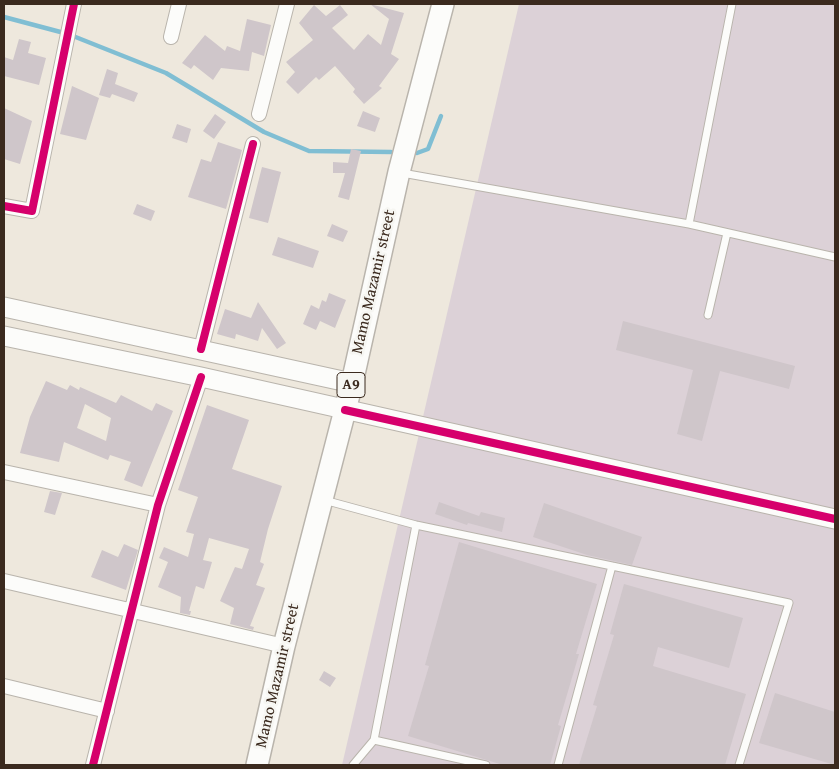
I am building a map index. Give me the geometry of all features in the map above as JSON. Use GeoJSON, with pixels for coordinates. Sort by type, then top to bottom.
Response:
{"type":"FeatureCollection","features":[{"type":"Feature","properties":{"kind":"main road","name":"Mamo Mazamir street"},"geometry":{"type":"LineString","coordinates":[[257,765],[284,646],[352,383],[399,172],[443,4]]}},
{"type":"Feature","properties":{"kind":"main road"},"geometry":{"type":"LineString","coordinates":[[4,307],[352,383]]}},
{"type":"Feature","properties":{"kind":"main road"},"geometry":{"type":"LineString","coordinates":[[4,336],[201,377],[835,519]]}},
{"type":"Feature","properties":{"kind":"street"},"geometry":{"type":"LineString","coordinates":[[4,206],[32,211],[74,4]]}},
{"type":"Feature","properties":{"kind":"street"},"geometry":{"type":"LineString","coordinates":[[171,36],[179,4]]}},
{"type":"Feature","properties":{"kind":"street"},"geometry":{"type":"LineString","coordinates":[[259,114],[287,4]]}},
{"type":"Feature","properties":{"kind":"street"},"geometry":{"type":"LineString","coordinates":[[202,350],[253,144]]}},
{"type":"Feature","properties":{"kind":"street"},"geometry":{"type":"LineString","coordinates":[[93,765],[158,505],[201,377]]}},
{"type":"Feature","properties":{"kind":"street"},"geometry":{"type":"LineString","coordinates":[[4,472],[158,505]]}},
{"type":"Feature","properties":{"kind":"street"},"geometry":{"type":"LineString","coordinates":[[4,581],[284,646]]}},
{"type":"Feature","properties":{"kind":"street"},"geometry":{"type":"LineString","coordinates":[[4,686],[107,711]]}},
{"type":"Feature","properties":{"kind":"lane"},"geometry":{"type":"LineString","coordinates":[[689,224],[732,4]]}},
{"type":"Feature","properties":{"kind":"lane"},"geometry":{"type":"LineString","coordinates":[[399,172],[689,224],[835,257]]}},
{"type":"Feature","properties":{"kind":"lane"},"geometry":{"type":"LineString","coordinates":[[708,315],[727,232]]}},
{"type":"Feature","properties":{"kind":"lane"},"geometry":{"type":"LineString","coordinates":[[321,499],[416,525],[789,603],[739,765]]}},
{"type":"Feature","properties":{"kind":"lane"},"geometry":{"type":"LineString","coordinates":[[353,765],[374,740],[416,525]]}},
{"type":"Feature","properties":{"kind":"lane"},"geometry":{"type":"LineString","coordinates":[[558,765],[612,566]]}},
{"type":"Feature","properties":{"kind":"lane"},"geometry":{"type":"LineString","coordinates":[[374,740],[486,765]]}},
{"type":"Feature","properties":{"kind":"shaded area"},"geometry":{"type":"Polygon","coordinates":[[[519,4],[835,4],[835,765],[342,765],[519,4]]]}},
{"type":"Feature","properties":{"kind":"building"},"geometry":{"type":"Polygon","coordinates":[[[370,4],[404,13],[391,54],[399,59],[379,86],[382,88],[364,104],[353,92],[355,89],[335,66],[319,80],[316,77],[298,94],[286,82],[295,72],[286,62],[313,40],[299,23],[314,5],[326,16],[340,5],[348,15],[332,28],[354,50],[368,34],[381,45],[389,19],[370,4]]]}},
{"type":"Feature","properties":{"kind":"building"},"geometry":{"type":"Polygon","coordinates":[[[247,19],[271,25],[264,56],[252,52],[249,71],[221,68],[213,80],[194,65],[191,69],[182,63],[205,35],[225,51],[227,46],[240,51],[247,19]]]}},
{"type":"Feature","properties":{"kind":"building"},"geometry":{"type":"Polygon","coordinates":[[[19,39],[31,42],[28,53],[46,58],[39,85],[4,76],[4,57],[13,60],[19,39]]]}},
{"type":"Feature","properties":{"kind":"building"},"geometry":{"type":"Polygon","coordinates":[[[107,69],[118,73],[115,84],[138,93],[134,102],[112,94],[110,98],[99,95],[107,69]]]}},
{"type":"Feature","properties":{"kind":"building"},"geometry":{"type":"Polygon","coordinates":[[[72,86],[99,98],[86,140],[60,134],[72,86]]]}},
{"type":"Feature","properties":{"kind":"building"},"geometry":{"type":"Polygon","coordinates":[[[4,108],[32,121],[20,164],[4,159],[4,108]]]}},
{"type":"Feature","properties":{"kind":"building"},"geometry":{"type":"Polygon","coordinates":[[[363,111],[380,118],[375,132],[357,126],[363,111]]]}},
{"type":"Feature","properties":{"kind":"building"},"geometry":{"type":"Polygon","coordinates":[[[215,114],[226,122],[214,139],[203,131],[215,114]]]}},
{"type":"Feature","properties":{"kind":"building"},"geometry":{"type":"Polygon","coordinates":[[[177,124],[191,129],[187,143],[172,138],[177,124]]]}},
{"type":"Feature","properties":{"kind":"building"},"geometry":{"type":"Polygon","coordinates":[[[218,142],[242,150],[226,209],[188,197],[201,159],[211,162],[218,142]]]}},
{"type":"Feature","properties":{"kind":"building"},"geometry":{"type":"Polygon","coordinates":[[[351,149],[361,151],[349,200],[338,197],[345,173],[333,173],[333,162],[348,163],[351,149]]]}},
{"type":"Feature","properties":{"kind":"building"},"geometry":{"type":"Polygon","coordinates":[[[262,167],[281,172],[268,223],[249,218],[262,167]]]}},
{"type":"Feature","properties":{"kind":"building"},"geometry":{"type":"Polygon","coordinates":[[[137,204],[155,211],[151,221],[133,214],[137,204]]]}},
{"type":"Feature","properties":{"kind":"building"},"geometry":{"type":"Polygon","coordinates":[[[332,224],[348,231],[343,242],[327,236],[332,224]]]}},
{"type":"Feature","properties":{"kind":"building"},"geometry":{"type":"Polygon","coordinates":[[[278,237],[319,251],[313,268],[272,255],[278,237]]]}},
{"type":"Feature","properties":{"kind":"building"},"geometry":{"type":"Polygon","coordinates":[[[329,293],[346,300],[335,328],[320,321],[316,330],[303,324],[311,305],[319,309],[322,300],[326,302],[329,293]]]}},
{"type":"Feature","properties":{"kind":"building"},"geometry":{"type":"Polygon","coordinates":[[[258,302],[286,343],[277,349],[262,328],[258,341],[236,334],[235,339],[217,334],[225,309],[251,318],[258,302]]]}},
{"type":"Feature","properties":{"kind":"building"},"geometry":{"type":"Polygon","coordinates":[[[623,321],[795,366],[789,389],[720,371],[702,441],[677,434],[693,370],[616,350],[623,321]]]}},
{"type":"Feature","properties":{"kind":"building"},"geometry":{"type":"Polygon","coordinates":[[[46,381],[67,390],[70,385],[79,390],[80,387],[116,403],[121,395],[152,411],[156,403],[173,411],[142,487],[124,480],[131,462],[110,455],[108,460],[64,442],[59,462],[20,453],[30,417],[46,381]],[[85,404],[77,428],[106,441],[111,418],[85,404]]]}},
{"type":"Feature","properties":{"kind":"building"},"geometry":{"type":"Polygon","coordinates":[[[207,405],[249,420],[232,469],[282,486],[260,562],[264,564],[256,585],[265,588],[250,626],[254,627],[253,630],[230,624],[234,608],[220,601],[235,567],[242,569],[249,549],[209,538],[203,560],[212,562],[204,589],[196,586],[189,611],[191,611],[190,615],[180,613],[181,597],[158,587],[168,562],[159,558],[164,547],[188,557],[194,534],[186,532],[198,497],[178,490],[207,405]]]}},
{"type":"Feature","properties":{"kind":"building"},"geometry":{"type":"Polygon","coordinates":[[[50,491],[62,493],[55,515],[44,512],[50,491]]]}},
{"type":"Feature","properties":{"kind":"building"},"geometry":{"type":"Polygon","coordinates":[[[439,502],[479,516],[481,512],[505,518],[502,532],[468,523],[467,525],[435,514],[439,502]]]}},
{"type":"Feature","properties":{"kind":"building"},"geometry":{"type":"Polygon","coordinates":[[[544,503],[642,537],[632,565],[587,555],[533,537],[544,503]]]}},
{"type":"Feature","properties":{"kind":"building"},"geometry":{"type":"Polygon","coordinates":[[[459,542],[597,584],[576,654],[579,654],[558,725],[561,726],[550,765],[503,765],[408,736],[429,666],[425,665],[459,542]]]}},
{"type":"Feature","properties":{"kind":"building"},"geometry":{"type":"Polygon","coordinates":[[[124,544],[138,550],[126,590],[91,577],[102,550],[118,557],[124,544]]]}},
{"type":"Feature","properties":{"kind":"building"},"geometry":{"type":"Polygon","coordinates":[[[624,584],[743,618],[729,668],[658,647],[653,666],[746,694],[725,765],[579,765],[597,706],[593,705],[614,635],[610,634],[624,584]]]}},
{"type":"Feature","properties":{"kind":"building"},"geometry":{"type":"Polygon","coordinates":[[[324,671],[336,678],[330,687],[319,680],[324,671]]]}},
{"type":"Feature","properties":{"kind":"building"},"geometry":{"type":"Polygon","coordinates":[[[775,693],[835,712],[835,765],[759,743],[775,693]]]}},
{"type":"Feature","properties":{"kind":"waterway"},"geometry":{"type":"LineString","coordinates":[[4,17],[68,34],[166,73],[264,132],[309,151],[391,152]]}},
{"type":"Feature","properties":{"kind":"waterway"},"geometry":{"type":"LineString","coordinates":[[417,153],[428,149],[441,116]]}},
{"type":"Feature","properties":{"kind":"cycle path"},"geometry":{"type":"LineString","coordinates":[[4,206],[32,211],[74,4]]}},
{"type":"Feature","properties":{"kind":"cycle path"},"geometry":{"type":"LineString","coordinates":[[201,349],[253,144]]}},
{"type":"Feature","properties":{"kind":"cycle path"},"geometry":{"type":"LineString","coordinates":[[93,765],[158,505],[201,377]]}},
{"type":"Feature","properties":{"kind":"cycle path"},"geometry":{"type":"LineString","coordinates":[[345,410],[835,519]]}}]}
